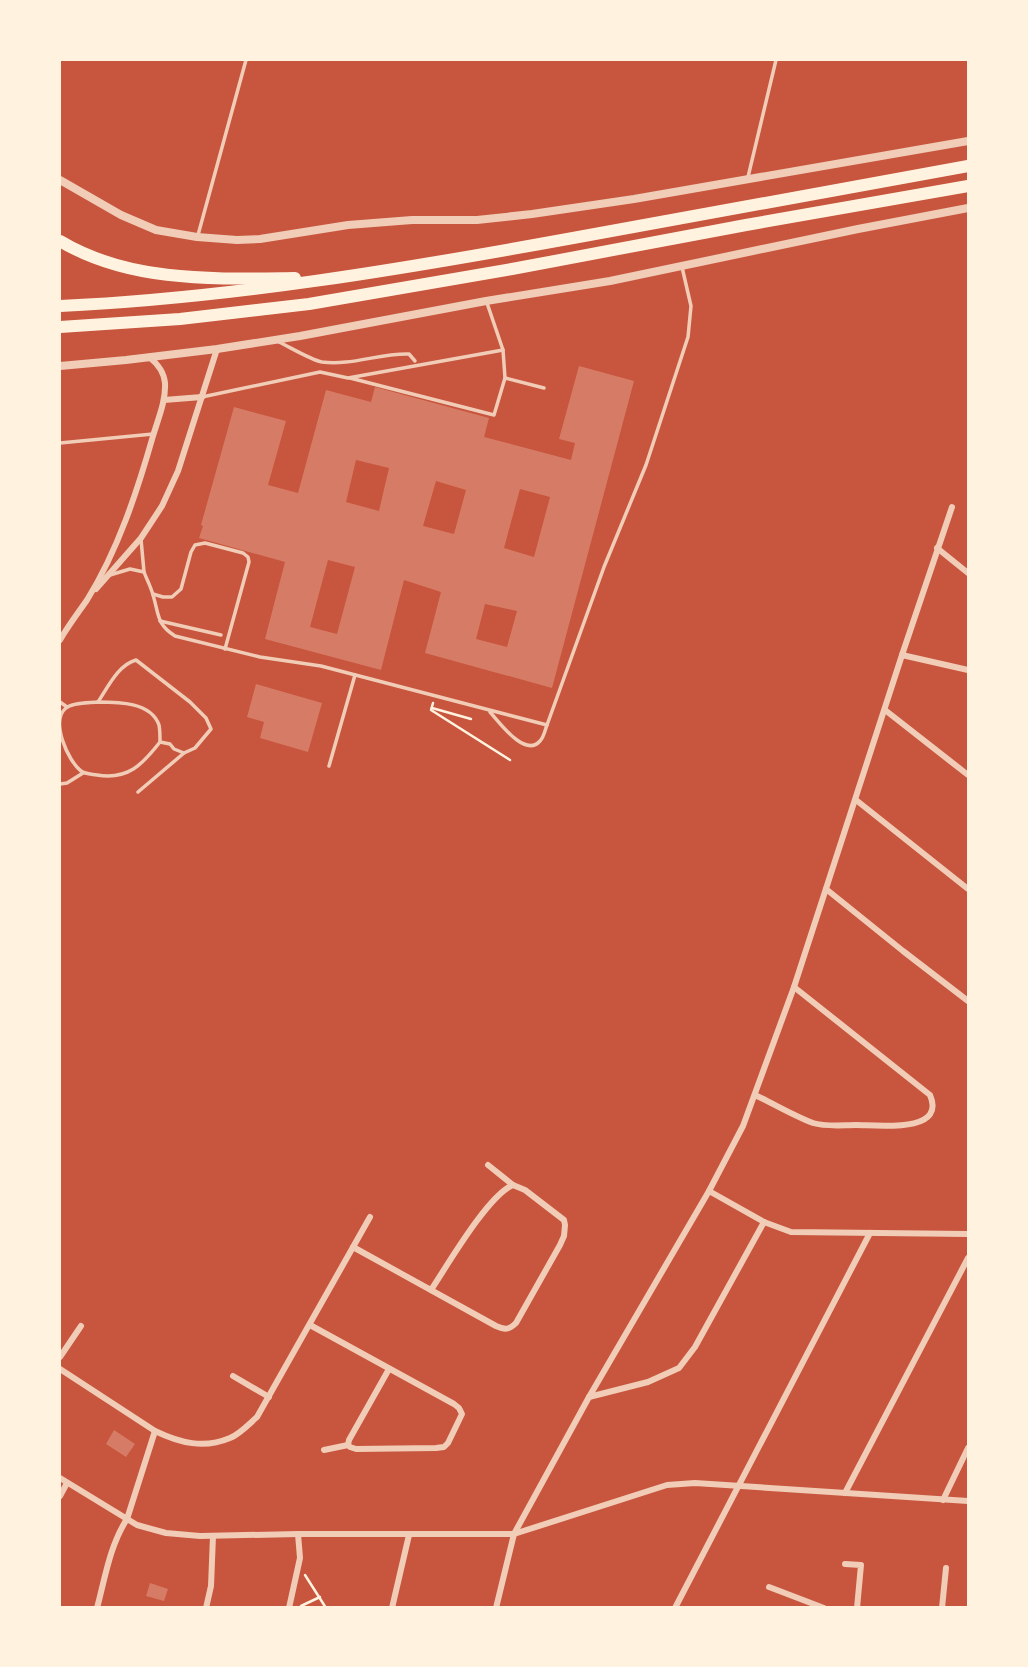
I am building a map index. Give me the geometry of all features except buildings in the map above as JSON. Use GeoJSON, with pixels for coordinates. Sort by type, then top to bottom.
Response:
{"type":"FeatureCollection","features":[{"type":"Feature","properties":{"kind":"highway"},"geometry":{"type":"LineString","coordinates":[[60,306],[211,294],[348,277],[968,166]]}},
{"type":"Feature","properties":{"kind":"highway"},"geometry":{"type":"LineString","coordinates":[[60,327],[180,319],[309,304],[968,186]]}},
{"type":"Feature","properties":{"kind":"highway"},"geometry":{"type":"LineString","coordinates":[[60,241],[103,262],[186,277],[348,277]]}},
{"type":"Feature","properties":{"kind":"street"},"geometry":{"type":"LineString","coordinates":[[60,180],[98,204],[156,230],[237,240],[348,225],[412,220],[506,218],[634,199],[968,141]]}},
{"type":"Feature","properties":{"kind":"street"},"geometry":{"type":"LineString","coordinates":[[60,366],[216,349],[361,326],[486,301],[610,281],[968,208]]}},
{"type":"Feature","properties":{"kind":"street"},"geometry":{"type":"LineString","coordinates":[[88,598],[141,538],[171,489],[216,349]]}},
{"type":"Feature","properties":{"kind":"street"},"geometry":{"type":"LineString","coordinates":[[60,640],[88,598],[117,540],[164,400],[164,376],[149,357]]}},
{"type":"Feature","properties":{"kind":"street"},"geometry":{"type":"LineString","coordinates":[[164,400],[202,397]]}},
{"type":"Feature","properties":{"kind":"street"},"geometry":{"type":"LineString","coordinates":[[496,1608],[514,1534],[589,1397],[709,1191],[743,1126],[794,987],[952,507]]}},
{"type":"Feature","properties":{"kind":"street"},"geometry":{"type":"LineString","coordinates":[[937,548],[968,573]]}},
{"type":"Feature","properties":{"kind":"street"},"geometry":{"type":"LineString","coordinates":[[902,655],[968,670]]}},
{"type":"Feature","properties":{"kind":"street"},"geometry":{"type":"LineString","coordinates":[[885,710],[968,775]]}},
{"type":"Feature","properties":{"kind":"street"},"geometry":{"type":"LineString","coordinates":[[856,800],[968,889]]}},
{"type":"Feature","properties":{"kind":"street"},"geometry":{"type":"LineString","coordinates":[[826,889],[968,1001]]}},
{"type":"Feature","properties":{"kind":"street"},"geometry":{"type":"LineString","coordinates":[[755,1095],[816,1124],[905,1125],[921,1121],[932,1110],[933,1101],[930,1094],[794,987]]}},
{"type":"Feature","properties":{"kind":"street"},"geometry":{"type":"LineString","coordinates":[[353,1247],[496,1326],[506,1329],[512,1327],[564,1236],[565,1225],[559,1215],[488,1165]]}},
{"type":"Feature","properties":{"kind":"street"},"geometry":{"type":"LineString","coordinates":[[431,1290],[472,1228],[501,1193],[513,1185]]}},
{"type":"Feature","properties":{"kind":"street"},"geometry":{"type":"LineString","coordinates":[[709,1191],[764,1222],[791,1232],[968,1234]]}},
{"type":"Feature","properties":{"kind":"street"},"geometry":{"type":"LineString","coordinates":[[60,1369],[155,1431],[179,1441],[206,1445],[232,1437],[257,1417],[370,1217]]}},
{"type":"Feature","properties":{"kind":"street"},"geometry":{"type":"LineString","coordinates":[[589,1397],[649,1382],[679,1368],[695,1347],[764,1222]]}},
{"type":"Feature","properties":{"kind":"street"},"geometry":{"type":"LineString","coordinates":[[675,1608],[870,1233]]}},
{"type":"Feature","properties":{"kind":"street"},"geometry":{"type":"LineString","coordinates":[[845,1493],[968,1258]]}},
{"type":"Feature","properties":{"kind":"street"},"geometry":{"type":"LineString","coordinates":[[310,1325],[454,1404],[462,1411],[462,1417],[444,1447],[356,1449],[348,1445],[324,1450]]}},
{"type":"Feature","properties":{"kind":"street"},"geometry":{"type":"LineString","coordinates":[[60,1357],[81,1326]]}},
{"type":"Feature","properties":{"kind":"street"},"geometry":{"type":"LineString","coordinates":[[348,1445],[389,1369]]}},
{"type":"Feature","properties":{"kind":"street"},"geometry":{"type":"LineString","coordinates":[[233,1376],[269,1397]]}},
{"type":"Feature","properties":{"kind":"street"},"geometry":{"type":"LineString","coordinates":[[97,1608],[114,1545],[127,1519],[155,1431]]}},
{"type":"Feature","properties":{"kind":"street"},"geometry":{"type":"LineString","coordinates":[[943,1500],[968,1448]]}},
{"type":"Feature","properties":{"kind":"street"},"geometry":{"type":"LineString","coordinates":[[60,1478],[137,1525],[166,1533],[213,1536],[514,1534],[667,1485],[695,1483],[968,1501]]}},
{"type":"Feature","properties":{"kind":"street"},"geometry":{"type":"LineString","coordinates":[[60,1496],[67,1483]]}},
{"type":"Feature","properties":{"kind":"street"},"geometry":{"type":"LineString","coordinates":[[289,1608],[300,1558],[298,1534]]}},
{"type":"Feature","properties":{"kind":"street"},"geometry":{"type":"LineString","coordinates":[[392,1608],[409,1535]]}},
{"type":"Feature","properties":{"kind":"street"},"geometry":{"type":"LineString","coordinates":[[206,1608],[211,1586],[213,1536]]}},
{"type":"Feature","properties":{"kind":"street"},"geometry":{"type":"LineString","coordinates":[[845,1564],[861,1565],[857,1608]]}},
{"type":"Feature","properties":{"kind":"street"},"geometry":{"type":"LineString","coordinates":[[942,1608],[946,1568]]}},
{"type":"Feature","properties":{"kind":"street"},"geometry":{"type":"LineString","coordinates":[[769,1587],[824,1608]]}},
{"type":"Feature","properties":{"kind":"lane"},"geometry":{"type":"LineString","coordinates":[[197,237],[246,60]]}},
{"type":"Feature","properties":{"kind":"lane"},"geometry":{"type":"LineString","coordinates":[[748,179],[776,60]]}},
{"type":"Feature","properties":{"kind":"lane"},"geometry":{"type":"LineString","coordinates":[[489,710],[523,745],[533,746],[542,739],[604,568],[646,465],[688,337],[691,306],[682,265]]}},
{"type":"Feature","properties":{"kind":"lane"},"geometry":{"type":"LineString","coordinates":[[202,397],[320,372],[494,415],[505,378],[503,350],[486,301]]}},
{"type":"Feature","properties":{"kind":"lane"},"geometry":{"type":"LineString","coordinates":[[275,340],[320,362],[348,361],[394,353],[409,354],[415,361]]}},
{"type":"Feature","properties":{"kind":"lane"},"geometry":{"type":"LineString","coordinates":[[348,378],[503,350]]}},
{"type":"Feature","properties":{"kind":"lane"},"geometry":{"type":"LineString","coordinates":[[505,378],[544,388]]}},
{"type":"Feature","properties":{"kind":"lane"},"geometry":{"type":"LineString","coordinates":[[60,443],[153,434]]}},
{"type":"Feature","properties":{"kind":"lane"},"geometry":{"type":"LineString","coordinates":[[141,538],[144,572],[153,593],[158,620],[175,636],[260,657],[321,666],[547,725]]}},
{"type":"Feature","properties":{"kind":"lane"},"geometry":{"type":"LineString","coordinates":[[153,593],[172,597],[181,589],[195,545],[205,543],[243,553],[249,562],[225,649]]}},
{"type":"Feature","properties":{"kind":"lane"},"geometry":{"type":"LineString","coordinates":[[108,575],[130,569],[144,572]]}},
{"type":"Feature","properties":{"kind":"lane"},"geometry":{"type":"LineString","coordinates":[[158,620],[221,635]]}},
{"type":"Feature","properties":{"kind":"lane"},"geometry":{"type":"LineString","coordinates":[[98,702],[127,662],[136,660],[190,702],[206,718],[211,729],[195,748],[184,753],[138,792]]}},
{"type":"Feature","properties":{"kind":"lane"},"geometry":{"type":"LineString","coordinates":[[329,766],[355,676]]}},
{"type":"Feature","properties":{"kind":"lane"},"geometry":{"type":"LineString","coordinates":[[60,702],[67,707]]}},
{"type":"Feature","properties":{"kind":"lane"},"geometry":{"type":"LineString","coordinates":[[60,784],[67,783],[83,773],[103,776],[127,774],[146,760],[160,743],[159,724],[148,710],[123,703],[98,702],[67,707],[61,715],[62,741],[70,758],[83,773]]}},
{"type":"Feature","properties":{"kind":"lane"},"geometry":{"type":"LineString","coordinates":[[160,743],[170,744],[184,753]]}},
{"type":"Feature","properties":{"kind":"path"},"geometry":{"type":"LineString","coordinates":[[434,696],[431,710],[510,760]]}},
{"type":"Feature","properties":{"kind":"path"},"geometry":{"type":"LineString","coordinates":[[432,708],[471,719]]}},
{"type":"Feature","properties":{"kind":"path"},"geometry":{"type":"LineString","coordinates":[[298,1571],[305,1575],[326,1608]]}},
{"type":"Feature","properties":{"kind":"path"},"geometry":{"type":"LineString","coordinates":[[298,1608],[320,1597]]}}]}
